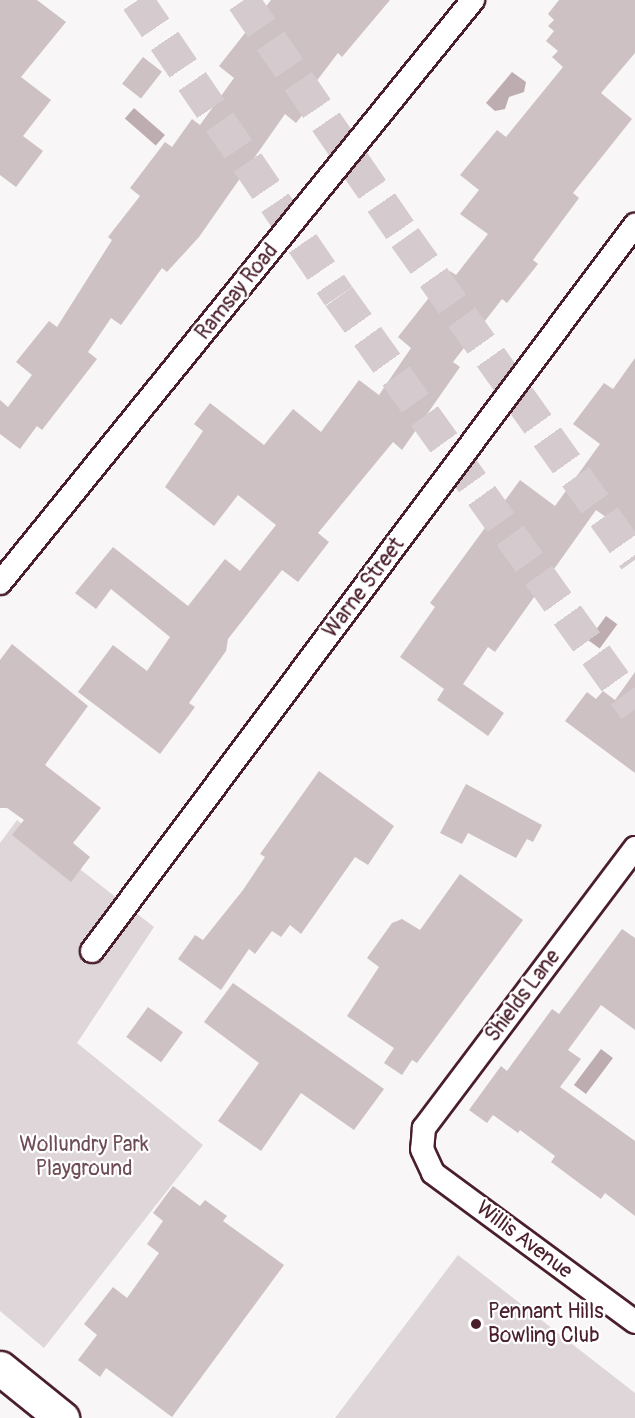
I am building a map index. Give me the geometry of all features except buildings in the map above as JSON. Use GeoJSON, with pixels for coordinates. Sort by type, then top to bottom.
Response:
{"type":"FeatureCollection","features":[{"type":"Feature","properties":{"kind":"main road"},"geometry":{"type":"LineString","coordinates":[[0,1368],[62,1418]]}},
{"type":"Feature","properties":{"kind":"street","name":"Ramsay Road"},"geometry":{"type":"LineString","coordinates":[[0,583],[473,0]]}},
{"type":"Feature","properties":{"kind":"street","name":"Warne Street"},"geometry":{"type":"LineString","coordinates":[[92,951],[635,225]]}},
{"type":"Feature","properties":{"kind":"street","name":"Shields Lane"},"geometry":{"type":"LineString","coordinates":[[422,1149],[424,1128],[635,848]]}},
{"type":"Feature","properties":{"kind":"street","name":"Willis Avenue"},"geometry":{"type":"LineString","coordinates":[[422,1149],[433,1173],[635,1322]]}},
{"type":"Feature","properties":{"kind":"green space","name":"Wollundry Park Playground"},"geometry":{"type":"Polygon","coordinates":[[[17,820],[154,927],[77,1043],[203,1145],[44,1348],[0,1311],[0,843],[17,820]]]}},
{"type":"Feature","properties":{"kind":"green space","name":"Pennant Hills Bowling Club"},"geometry":{"type":"Polygon","coordinates":[[[458,1255],[635,1393],[635,1418],[335,1418],[458,1255]]]}},
{"type":"Feature","properties":{"kind":"shaded area"},"geometry":{"type":"Polygon","coordinates":[[[512,72],[526,82],[524,92],[509,97],[505,109],[495,111],[486,103],[512,72]]]}},
{"type":"Feature","properties":{"kind":"shaded area"},"geometry":{"type":"Polygon","coordinates":[[[134,108],[165,135],[156,145],[125,119],[134,108]]]}},
{"type":"Feature","properties":{"kind":"shaded area"},"geometry":{"type":"Polygon","coordinates":[[[606,616],[617,624],[600,648],[588,640],[606,616]]]}},
{"type":"Feature","properties":{"kind":"shaded area"},"geometry":{"type":"Polygon","coordinates":[[[601,1049],[613,1058],[586,1094],[574,1085],[601,1049]]]}},
{"type":"Feature","properties":{"kind":"tunnel"},"geometry":{"type":"LineString","coordinates":[[137,0],[339,296],[635,709]]}},
{"type":"Feature","properties":{"kind":"tunnel"},"geometry":{"type":"LineString","coordinates":[[243,0],[405,237],[635,559]]}},
{"type":"Feature","properties":{"kind":"place","name":"Pennant Hills Bowling Club"},"geometry":{"type":"Point","coordinates":[476,1324]}}]}
